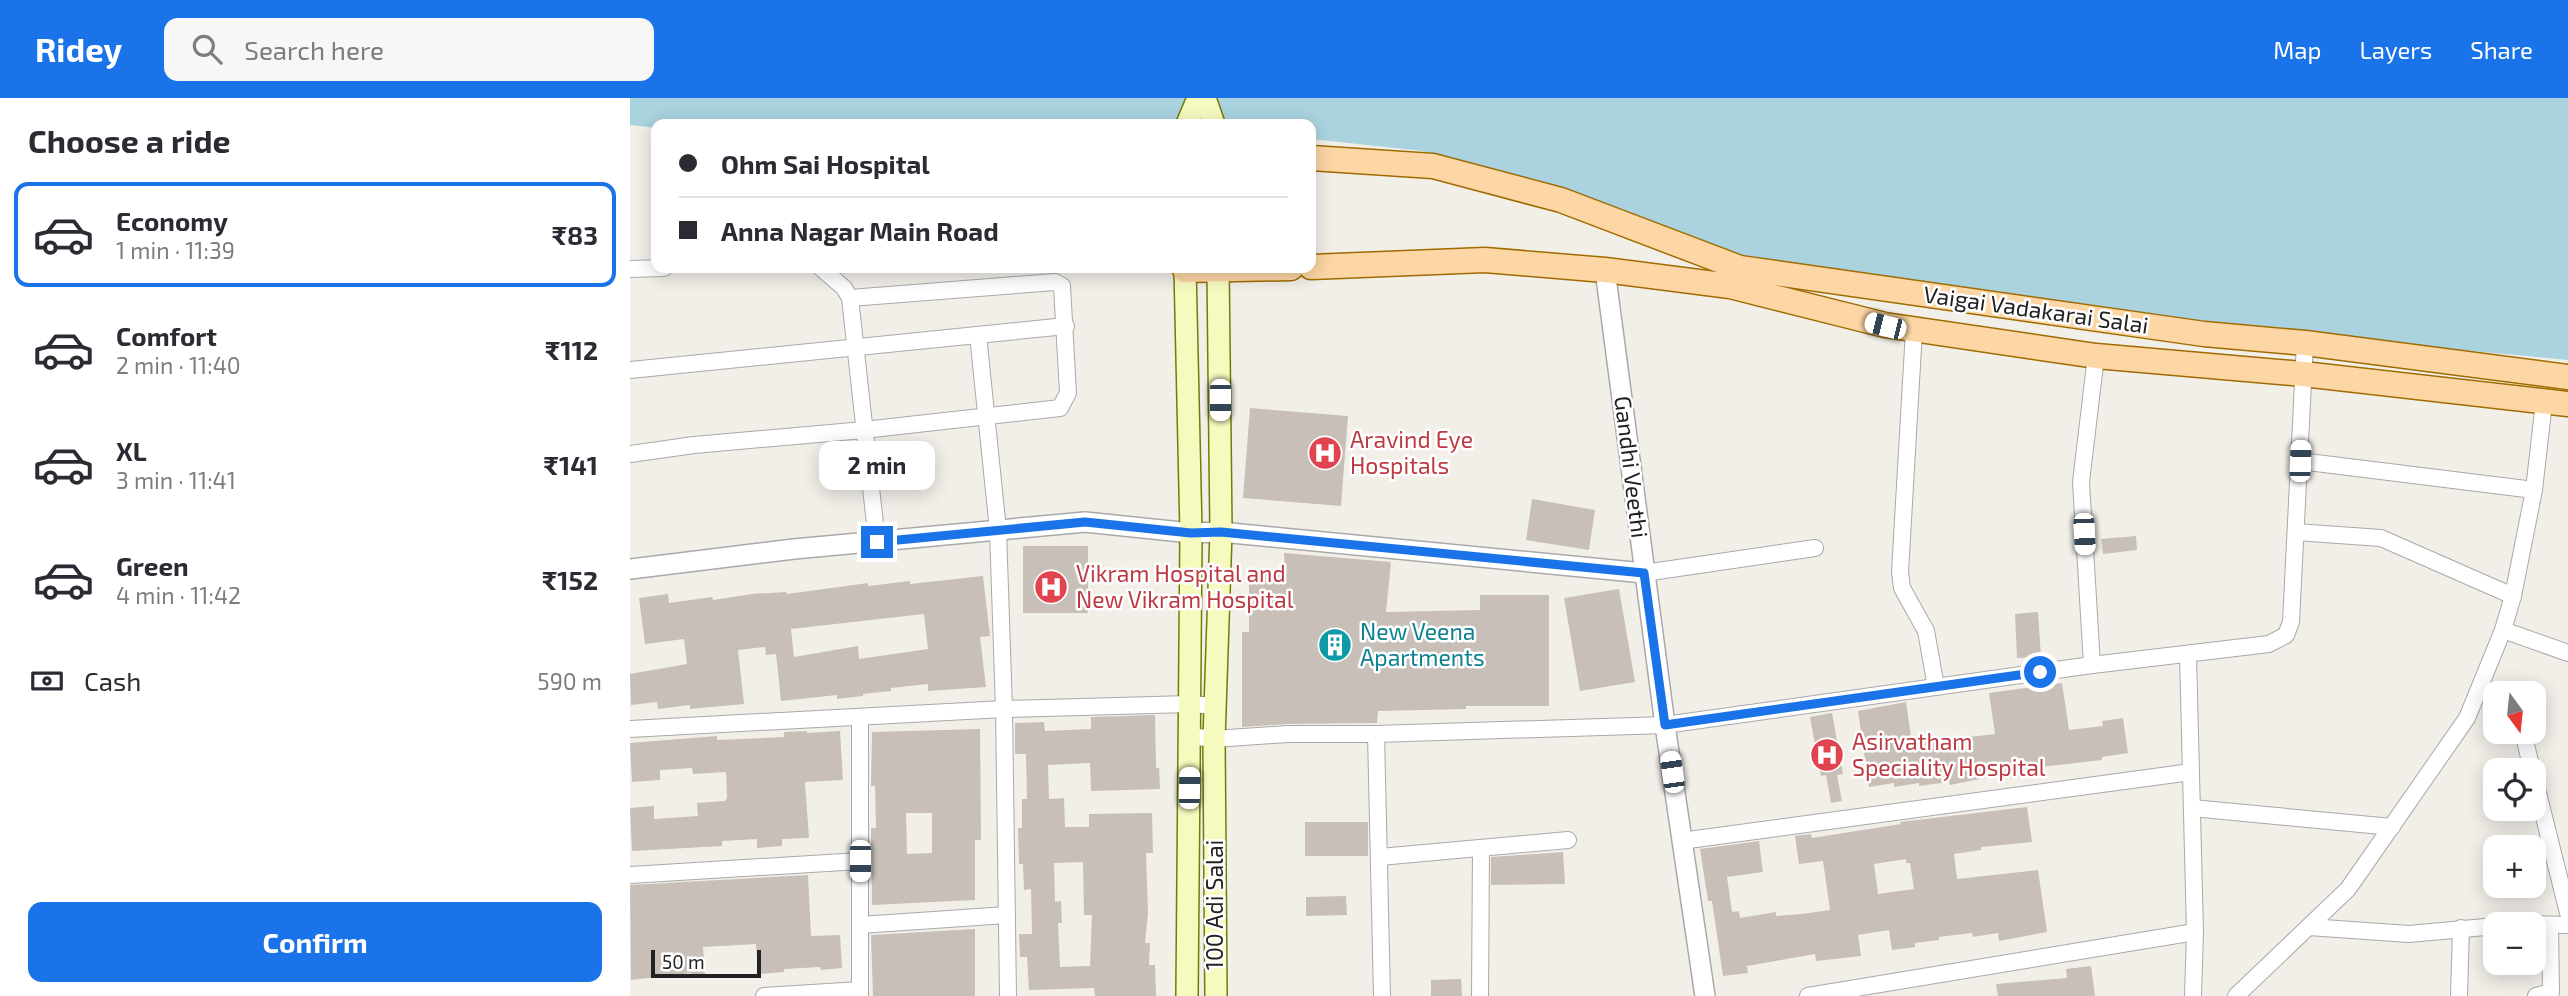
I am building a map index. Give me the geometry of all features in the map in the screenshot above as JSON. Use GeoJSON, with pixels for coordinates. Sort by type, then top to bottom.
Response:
{"type":"FeatureCollection","features":[{"type":"Feature","properties":{"kind":"main road"},"geometry":{"type":"LineString","coordinates":[[1189,119],[1198,98]]}},
{"type":"Feature","properties":{"kind":"main road"},"geometry":{"type":"LineString","coordinates":[[1205,98],[1212,119]]}},
{"type":"Feature","properties":{"kind":"main road","name":"Vaigai Vadakarai Salai"},"geometry":{"type":"LineString","coordinates":[[1316,158],[1433,166],[1561,200],[1740,268],[2204,334],[2305,343],[2568,377]]}},
{"type":"Feature","properties":{"kind":"main road","name":"Vaigai Vadakarai Salai"},"geometry":{"type":"LineString","coordinates":[[1316,267],[1485,260],[1605,270],[1730,286],[1885,326],[2096,356],[2303,374],[2556,403]]}},
{"type":"Feature","properties":{"kind":"main road","name":"100 Adi Salai"},"geometry":{"type":"LineString","coordinates":[[1185,273],[1191,533],[1187,996]]}},
{"type":"Feature","properties":{"kind":"main road","name":"100 Adi Salai"},"geometry":{"type":"LineString","coordinates":[[1216,996],[1214,739],[1221,532],[1218,273]]}},
{"type":"Feature","properties":{"kind":"street"},"geometry":{"type":"LineString","coordinates":[[630,269],[651,268]]}},
{"type":"Feature","properties":{"kind":"street","name":"Gandhi Veethi"},"geometry":{"type":"LineString","coordinates":[[1605,270],[1644,573],[1705,996]]}},
{"type":"Feature","properties":{"kind":"street"},"geometry":{"type":"LineString","coordinates":[[827,273],[844,288],[850,298],[877,542]]}},
{"type":"Feature","properties":{"kind":"street"},"geometry":{"type":"LineString","coordinates":[[630,454],[694,445],[864,430],[1060,408],[1068,393],[1062,286],[1055,282],[850,298]]}},
{"type":"Feature","properties":{"kind":"street"},"geometry":{"type":"LineString","coordinates":[[630,370],[1066,326]]}},
{"type":"Feature","properties":{"kind":"street"},"geometry":{"type":"LineString","coordinates":[[1914,330],[1900,572],[1902,588],[1926,631],[1936,687]]}},
{"type":"Feature","properties":{"kind":"street"},"geometry":{"type":"LineString","coordinates":[[978,335],[998,530],[1004,709],[1008,996]]}},
{"type":"Feature","properties":{"kind":"street"},"geometry":{"type":"LineString","coordinates":[[1190,736],[1214,739],[1288,734],[1376,734],[1665,725],[2092,665],[2269,644],[2286,635],[2291,622],[2305,343]]}},
{"type":"Feature","properties":{"kind":"street"},"geometry":{"type":"LineString","coordinates":[[2092,665],[2081,482],[2096,356]]}},
{"type":"Feature","properties":{"kind":"street"},"geometry":{"type":"LineString","coordinates":[[2236,996],[2348,889],[2467,718],[2503,629],[2513,596],[2534,490],[2556,403]]}},
{"type":"Feature","properties":{"kind":"street"},"geometry":{"type":"LineString","coordinates":[[2300,461],[2534,490]]}},
{"type":"Feature","properties":{"kind":"street"},"geometry":{"type":"LineString","coordinates":[[630,569],[1085,522],[1191,533],[1221,532],[1644,573],[1815,548]]}},
{"type":"Feature","properties":{"kind":"street"},"geometry":{"type":"LineString","coordinates":[[2296,532],[2381,538],[2513,596]]}},
{"type":"Feature","properties":{"kind":"street"},"geometry":{"type":"LineString","coordinates":[[2503,629],[2568,653]]}},
{"type":"Feature","properties":{"kind":"street"},"geometry":{"type":"LineString","coordinates":[[2189,655],[2195,932],[2193,996]]}},
{"type":"Feature","properties":{"kind":"street"},"geometry":{"type":"LineString","coordinates":[[630,729],[1004,709],[1190,704],[1216,706]]}},
{"type":"Feature","properties":{"kind":"street"},"geometry":{"type":"LineString","coordinates":[[764,996],[860,993],[860,717]]}},
{"type":"Feature","properties":{"kind":"street"},"geometry":{"type":"LineString","coordinates":[[1376,734],[1382,996]]}},
{"type":"Feature","properties":{"kind":"street"},"geometry":{"type":"LineString","coordinates":[[1681,841],[2191,772]]}},
{"type":"Feature","properties":{"kind":"street"},"geometry":{"type":"LineString","coordinates":[[2192,808],[2392,827]]}},
{"type":"Feature","properties":{"kind":"street"},"geometry":{"type":"LineString","coordinates":[[2545,821],[2568,913]]}},
{"type":"Feature","properties":{"kind":"street"},"geometry":{"type":"LineString","coordinates":[[1380,857],[1567,840]]}},
{"type":"Feature","properties":{"kind":"street"},"geometry":{"type":"LineString","coordinates":[[1480,996],[1481,848]]}},
{"type":"Feature","properties":{"kind":"street"},"geometry":{"type":"LineString","coordinates":[[630,875],[860,861]]}},
{"type":"Feature","properties":{"kind":"street"},"geometry":{"type":"LineString","coordinates":[[860,925],[1007,915]]}},
{"type":"Feature","properties":{"kind":"street"},"geometry":{"type":"LineString","coordinates":[[2546,925],[2568,925]]}},
{"type":"Feature","properties":{"kind":"street"},"geometry":{"type":"LineString","coordinates":[[2309,927],[2409,933],[2483,927]]}},
{"type":"Feature","properties":{"kind":"street"},"geometry":{"type":"LineString","coordinates":[[2459,996],[2461,928]]}},
{"type":"Feature","properties":{"kind":"street"},"geometry":{"type":"LineString","coordinates":[[1808,996],[2195,932]]}},
{"type":"Feature","properties":{"kind":"street"},"geometry":{"type":"LineString","coordinates":[[2536,996],[2551,992],[2546,955]]}},
{"type":"Feature","properties":{"kind":"water"},"geometry":{"type":"Polygon","coordinates":[[[630,98],[2568,98],[2568,360],[2291,334],[1798,268],[1716,250],[1531,180],[1423,151],[1316,140],[1316,119],[651,119],[651,127],[630,125],[630,98]]]}},
{"type":"Feature","properties":{"kind":"building"},"geometry":{"type":"Polygon","coordinates":[[[1250,408],[1348,416],[1341,506],[1243,498],[1250,408]]]}},
{"type":"Feature","properties":{"kind":"building"},"geometry":{"type":"Polygon","coordinates":[[[1532,499],[1595,510],[1589,550],[1526,540],[1532,499]]]}},
{"type":"Feature","properties":{"kind":"building"},"geometry":{"type":"Polygon","coordinates":[[[2136,536],[2137,550],[2103,554],[2101,539],[2136,536]]]}},
{"type":"Feature","properties":{"kind":"building"},"geometry":{"type":"Polygon","coordinates":[[[1023,546],[1088,546],[1088,613],[1023,613],[1023,546]]]}},
{"type":"Feature","properties":{"kind":"building"},"geometry":{"type":"Polygon","coordinates":[[[1284,553],[1391,562],[1386,612],[1480,610],[1480,595],[1549,595],[1549,706],[1466,706],[1466,709],[1378,711],[1377,723],[1242,727],[1242,632],[1249,632],[1249,573],[1285,573],[1284,553]]]}},
{"type":"Feature","properties":{"kind":"building"},"geometry":{"type":"Polygon","coordinates":[[[983,576],[990,636],[980,637],[986,687],[928,691],[928,684],[891,688],[891,691],[863,696],[837,699],[837,695],[781,701],[776,654],[766,655],[765,647],[738,650],[744,704],[690,709],[690,705],[658,709],[657,702],[631,705],[630,674],[687,664],[684,639],[645,644],[639,598],[668,594],[669,603],[712,597],[713,600],[752,594],[787,594],[868,583],[868,586],[910,581],[910,584],[983,576]],[[924,614],[791,629],[794,657],[858,646],[859,659],[928,649],[924,614]]]}},
{"type":"Feature","properties":{"kind":"building"},"geometry":{"type":"Polygon","coordinates":[[[1619,589],[1635,682],[1580,691],[1564,598],[1619,589]]]}},
{"type":"Feature","properties":{"kind":"building"},"geometry":{"type":"Polygon","coordinates":[[[2038,612],[2041,657],[2017,658],[2015,614],[2038,612]]]}},
{"type":"Feature","properties":{"kind":"building"},"geometry":{"type":"Polygon","coordinates":[[[2062,683],[2069,730],[2103,726],[2102,721],[2123,718],[2128,753],[2102,757],[2102,760],[2023,769],[2024,776],[2000,779],[1999,775],[1950,785],[1949,782],[1919,786],[1919,783],[1894,787],[1894,783],[1869,787],[1858,711],[1906,702],[1912,744],[1938,740],[1939,745],[1970,741],[1969,737],[1995,734],[1989,693],[2062,683]]]}},
{"type":"Feature","properties":{"kind":"building"},"geometry":{"type":"Polygon","coordinates":[[[1832,713],[1843,774],[1837,775],[1842,801],[1831,803],[1826,775],[1821,776],[1810,717],[1832,713]]]}},
{"type":"Feature","properties":{"kind":"building"},"geometry":{"type":"Polygon","coordinates":[[[1155,715],[1156,768],[1159,768],[1160,789],[1091,791],[1090,763],[1048,765],[1049,799],[1064,798],[1065,827],[1089,827],[1089,814],[1152,813],[1153,853],[1146,853],[1148,913],[1145,943],[1150,943],[1149,965],[1155,965],[1156,996],[1095,996],[1094,988],[1029,990],[1027,957],[1020,957],[1019,934],[1032,934],[1031,889],[1024,890],[1023,864],[1019,864],[1018,828],[1022,828],[1022,799],[1027,799],[1026,754],[1015,754],[1015,723],[1044,722],[1045,731],[1091,729],[1091,717],[1155,715]],[[1083,862],[1054,863],[1055,902],[1061,901],[1062,923],[1058,923],[1060,967],[1090,966],[1092,915],[1084,915],[1083,862]]]}},
{"type":"Feature","properties":{"kind":"building"},"geometry":{"type":"Polygon","coordinates":[[[980,729],[981,840],[975,840],[975,900],[872,905],[871,828],[876,828],[875,786],[871,786],[872,732],[980,729]],[[906,813],[907,854],[932,853],[932,813],[906,813]]]}},
{"type":"Feature","properties":{"kind":"building"},"geometry":{"type":"Polygon","coordinates":[[[840,731],[843,780],[805,782],[809,838],[782,839],[782,846],[757,848],[757,839],[722,841],[722,846],[632,851],[630,808],[654,806],[654,819],[698,816],[697,803],[725,801],[727,798],[726,772],[693,774],[692,768],[660,770],[660,780],[632,782],[630,743],[717,736],[717,740],[784,737],[784,732],[840,731]]]}},
{"type":"Feature","properties":{"kind":"building"},"geometry":{"type":"Polygon","coordinates":[[[2027,807],[2032,842],[1981,847],[1981,850],[1954,854],[1957,879],[2038,870],[2047,932],[1999,941],[1998,933],[1973,937],[1972,933],[1939,937],[1939,940],[1915,943],[1915,947],[1892,950],[1889,930],[1858,935],[1861,956],[1816,961],[1815,954],[1747,966],[1748,973],[1723,976],[1712,901],[1708,901],[1700,849],[1759,841],[1763,872],[1727,877],[1732,912],[1739,911],[1740,918],[1776,912],[1776,916],[1802,914],[1830,910],[1823,861],[1799,864],[1795,836],[1811,834],[1812,838],[1901,824],[1900,822],[2027,807]],[[1906,859],[1874,864],[1878,894],[1914,889],[1910,863],[1906,863],[1906,859]]]}},
{"type":"Feature","properties":{"kind":"building"},"geometry":{"type":"Polygon","coordinates":[[[1305,822],[1368,822],[1368,856],[1305,856],[1305,822]]]}},
{"type":"Feature","properties":{"kind":"building"},"geometry":{"type":"Polygon","coordinates":[[[1563,852],[1565,884],[1491,885],[1491,857],[1563,852]]]}},
{"type":"Feature","properties":{"kind":"building"},"geometry":{"type":"Polygon","coordinates":[[[808,875],[811,936],[840,935],[842,968],[784,969],[784,972],[758,974],[756,944],[703,947],[705,976],[691,977],[691,973],[631,980],[630,885],[808,875]]]}},
{"type":"Feature","properties":{"kind":"building"},"geometry":{"type":"Polygon","coordinates":[[[1346,896],[1347,915],[1306,916],[1306,897],[1346,896]]]}},
{"type":"Feature","properties":{"kind":"building"},"geometry":{"type":"Polygon","coordinates":[[[975,929],[975,996],[873,996],[871,935],[975,929]]]}},
{"type":"Feature","properties":{"kind":"building"},"geometry":{"type":"Polygon","coordinates":[[[2091,966],[2095,996],[1998,996],[1996,984],[2067,978],[2066,969],[2091,966]]]}},
{"type":"Feature","properties":{"kind":"building"},"geometry":{"type":"Polygon","coordinates":[[[1461,979],[1462,996],[1431,996],[1431,980],[1461,979]]]}},
{"type":"Feature","properties":{"kind":"place","name":"Aravind Eye Hospitals"},"geometry":{"type":"Point","coordinates":[1325,453]}},
{"type":"Feature","properties":{"kind":"place","name":"Vikram Hospital and New Vikram Hospital"},"geometry":{"type":"Point","coordinates":[1051,587]}},
{"type":"Feature","properties":{"kind":"place","name":"New Veena Apartments"},"geometry":{"type":"Point","coordinates":[1335,645]}},
{"type":"Feature","properties":{"kind":"place","name":"Asirvatham Speciality Hospital"},"geometry":{"type":"Point","coordinates":[1827,755]}},
{"type":"Feature","properties":{"kind":"route"},"geometry":{"type":"LineString","coordinates":[[877,542],[1085,522],[1191,533],[1221,532],[1644,573],[1665,725],[2040,672]]}}]}
